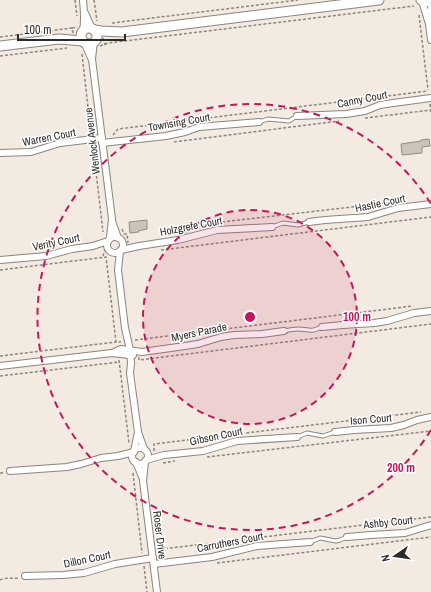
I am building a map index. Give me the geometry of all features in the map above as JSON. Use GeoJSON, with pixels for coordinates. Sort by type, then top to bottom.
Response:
{"type":"FeatureCollection","features":[{"type":"Feature","properties":{"kind":"street"},"geometry":{"type":"LineString","coordinates":[[83,0],[84,23],[81,36],[89,41]]}},
{"type":"Feature","properties":{"kind":"street"},"geometry":{"type":"LineString","coordinates":[[0,46],[59,39],[89,41],[122,32],[380,0]]}},
{"type":"Feature","properties":{"kind":"street"},"geometry":{"type":"LineString","coordinates":[[423,3],[429,24],[431,40]]}},
{"type":"Feature","properties":{"kind":"street"},"geometry":{"type":"LineString","coordinates":[[429,24],[431,8]]}},
{"type":"Feature","properties":{"kind":"street"},"geometry":{"type":"LineString","coordinates":[[84,11],[94,27],[96,36],[89,41]]}},
{"type":"Feature","properties":{"kind":"street"},"geometry":{"type":"LineString","coordinates":[[59,39],[94,27],[102,31],[122,32]]}},
{"type":"Feature","properties":{"kind":"street","name":"Wenlock Avenue"},"geometry":{"type":"LineString","coordinates":[[89,41],[112,220],[110,237],[108,241]]}},
{"type":"Feature","properties":{"kind":"street","name":"Canny Court"},"geometry":{"type":"LineString","coordinates":[[298,116],[346,114],[365,111],[380,105],[430,98]]}},
{"type":"Feature","properties":{"kind":"street","name":"Townsing Court"},"geometry":{"type":"LineString","coordinates":[[102,140],[112,142],[166,136],[199,127],[259,122]]}},
{"type":"Feature","properties":{"kind":"street","name":"Warren Court"},"geometry":{"type":"LineString","coordinates":[[0,153],[31,152],[60,143],[102,140]]}},
{"type":"Feature","properties":{"kind":"street","name":"Hastie Court"},"geometry":{"type":"LineString","coordinates":[[309,222],[368,218],[398,208],[431,204]]}},
{"type":"Feature","properties":{"kind":"street","name":"Wenlock Avenue"},"geometry":{"type":"LineString","coordinates":[[112,220],[120,240]]}},
{"type":"Feature","properties":{"kind":"street","name":"Holzgrefe Court"},"geometry":{"type":"LineString","coordinates":[[120,250],[185,239],[217,230],[272,227]]}},
{"type":"Feature","properties":{"kind":"street"},"geometry":{"type":"LineString","coordinates":[[118,270],[107,246],[108,241],[112,238],[120,240],[122,246],[120,250],[118,270],[125,328],[128,340],[128,352],[131,363],[130,373],[138,432],[148,456],[146,461],[140,464],[131,459],[118,456]]}},
{"type":"Feature","properties":{"kind":"street","name":"Holzgrefe Court"},"geometry":{"type":"LineString","coordinates":[[120,240],[138,246]]}},
{"type":"Feature","properties":{"kind":"street","name":"Verity Court"},"geometry":{"type":"LineString","coordinates":[[0,260],[46,256],[72,248],[93,246],[108,241]]}},
{"type":"Feature","properties":{"kind":"street","name":"Verity Court"},"geometry":{"type":"LineString","coordinates":[[93,246],[105,248],[110,251]]}},
{"type":"Feature","properties":{"kind":"street"},"geometry":{"type":"LineString","coordinates":[[110,251],[114,253],[120,250]]}},
{"type":"Feature","properties":{"kind":"street"},"geometry":{"type":"LineString","coordinates":[[322,327],[381,322],[414,313],[431,311]]}},
{"type":"Feature","properties":{"kind":"street","name":"Myers Parade"},"geometry":{"type":"LineString","coordinates":[[0,366],[115,353],[118,350],[139,352],[191,345],[227,336],[284,332]]}},
{"type":"Feature","properties":{"kind":"street","name":"Ison Court"},"geometry":{"type":"LineString","coordinates":[[335,432],[391,428],[431,417]]}},
{"type":"Feature","properties":{"kind":"street"},"geometry":{"type":"LineString","coordinates":[[135,462],[132,456],[138,432]]}},
{"type":"Feature","properties":{"kind":"street","name":"Gibson Court"},"geometry":{"type":"LineString","coordinates":[[146,461],[164,455],[203,451],[228,443],[244,440],[297,437]]}},
{"type":"Feature","properties":{"kind":"street"},"geometry":{"type":"LineString","coordinates":[[10,471],[67,467],[101,458],[118,456],[140,448],[145,450]]}},
{"type":"Feature","properties":{"kind":"street","name":"Gibson Court"},"geometry":{"type":"LineString","coordinates":[[145,450],[164,455]]}},
{"type":"Feature","properties":{"kind":"street","name":"Roser Drive"},"geometry":{"type":"LineString","coordinates":[[146,461],[144,481],[157,592]]}},
{"type":"Feature","properties":{"kind":"street","name":"Roser Drive"},"geometry":{"type":"LineString","coordinates":[[135,462],[144,481]]}},
{"type":"Feature","properties":{"kind":"street","name":"Ashby Court"},"geometry":{"type":"LineString","coordinates":[[347,537],[371,534],[405,533],[431,525]]}},
{"type":"Feature","properties":{"kind":"street","name":"Carruthers Court"},"geometry":{"type":"LineString","coordinates":[[153,561],[212,557],[257,546],[310,542]]}},
{"type":"Feature","properties":{"kind":"street","name":"Dillon Court"},"geometry":{"type":"LineString","coordinates":[[25,576],[84,573],[115,564],[143,560],[153,561]]}},
{"type":"Feature","properties":{"kind":"lane"},"geometry":{"type":"LineString","coordinates":[[259,122],[268,119],[289,120],[298,116]]}},
{"type":"Feature","properties":{"kind":"lane"},"geometry":{"type":"LineString","coordinates":[[272,227],[283,223],[298,225],[309,222]]}},
{"type":"Feature","properties":{"kind":"lane"},"geometry":{"type":"LineString","coordinates":[[284,332],[298,328],[310,331],[322,327]]}},
{"type":"Feature","properties":{"kind":"lane"},"geometry":{"type":"LineString","coordinates":[[297,437],[307,433],[323,436],[335,432]]}},
{"type":"Feature","properties":{"kind":"lane"},"geometry":{"type":"LineString","coordinates":[[310,542],[320,538],[336,541],[347,537]]}},
{"type":"Feature","properties":{"kind":"path"},"geometry":{"type":"LineString","coordinates":[[75,0],[77,16]]}},
{"type":"Feature","properties":{"kind":"path"},"geometry":{"type":"LineString","coordinates":[[94,0],[94,27]]}},
{"type":"Feature","properties":{"kind":"path"},"geometry":{"type":"LineString","coordinates":[[108,23],[298,0]]}},
{"type":"Feature","properties":{"kind":"path"},"geometry":{"type":"LineString","coordinates":[[112,142],[111,137],[118,129],[428,91],[423,3]]}},
{"type":"Feature","properties":{"kind":"path"},"geometry":{"type":"LineString","coordinates":[[0,36],[72,28]]}},
{"type":"Feature","properties":{"kind":"path"},"geometry":{"type":"LineString","coordinates":[[0,56],[67,48]]}},
{"type":"Feature","properties":{"kind":"path"},"geometry":{"type":"LineString","coordinates":[[430,98],[431,114]]}},
{"type":"Feature","properties":{"kind":"path"},"geometry":{"type":"LineString","coordinates":[[359,119],[431,110]]}},
{"type":"Feature","properties":{"kind":"path"},"geometry":{"type":"LineString","coordinates":[[169,142],[343,121]]}},
{"type":"Feature","properties":{"kind":"path"},"geometry":{"type":"LineString","coordinates":[[222,223],[400,201]]}},
{"type":"Feature","properties":{"kind":"path"},"geometry":{"type":"LineString","coordinates":[[160,250],[431,217]]}},
{"type":"Feature","properties":{"kind":"path"},"geometry":{"type":"LineString","coordinates":[[169,242],[168,229],[214,224]]}},
{"type":"Feature","properties":{"kind":"path"},"geometry":{"type":"LineString","coordinates":[[0,270],[106,257],[116,342],[0,356]]}},
{"type":"Feature","properties":{"kind":"path"},"geometry":{"type":"LineString","coordinates":[[416,306],[136,340],[139,360],[431,324]]}},
{"type":"Feature","properties":{"kind":"path"},"geometry":{"type":"LineString","coordinates":[[115,353],[119,362],[129,443]]}},
{"type":"Feature","properties":{"kind":"path"},"geometry":{"type":"LineString","coordinates":[[0,376],[119,362]]}},
{"type":"Feature","properties":{"kind":"path"},"geometry":{"type":"LineString","coordinates":[[133,471],[147,592]]}},
{"type":"Feature","properties":{"kind":"path"},"geometry":{"type":"LineString","coordinates":[[0,580],[2,578],[16,579],[25,576]]}},
{"type":"Feature","properties":{"kind":"building"},"geometry":{"type":"Polygon","coordinates":[[[429,139],[430,146],[422,147],[422,153],[402,155],[401,144],[429,139]]]}},
{"type":"Feature","properties":{"kind":"building"},"geometry":{"type":"Polygon","coordinates":[[[147,220],[147,229],[130,233],[129,222],[147,220]]]}}]}
